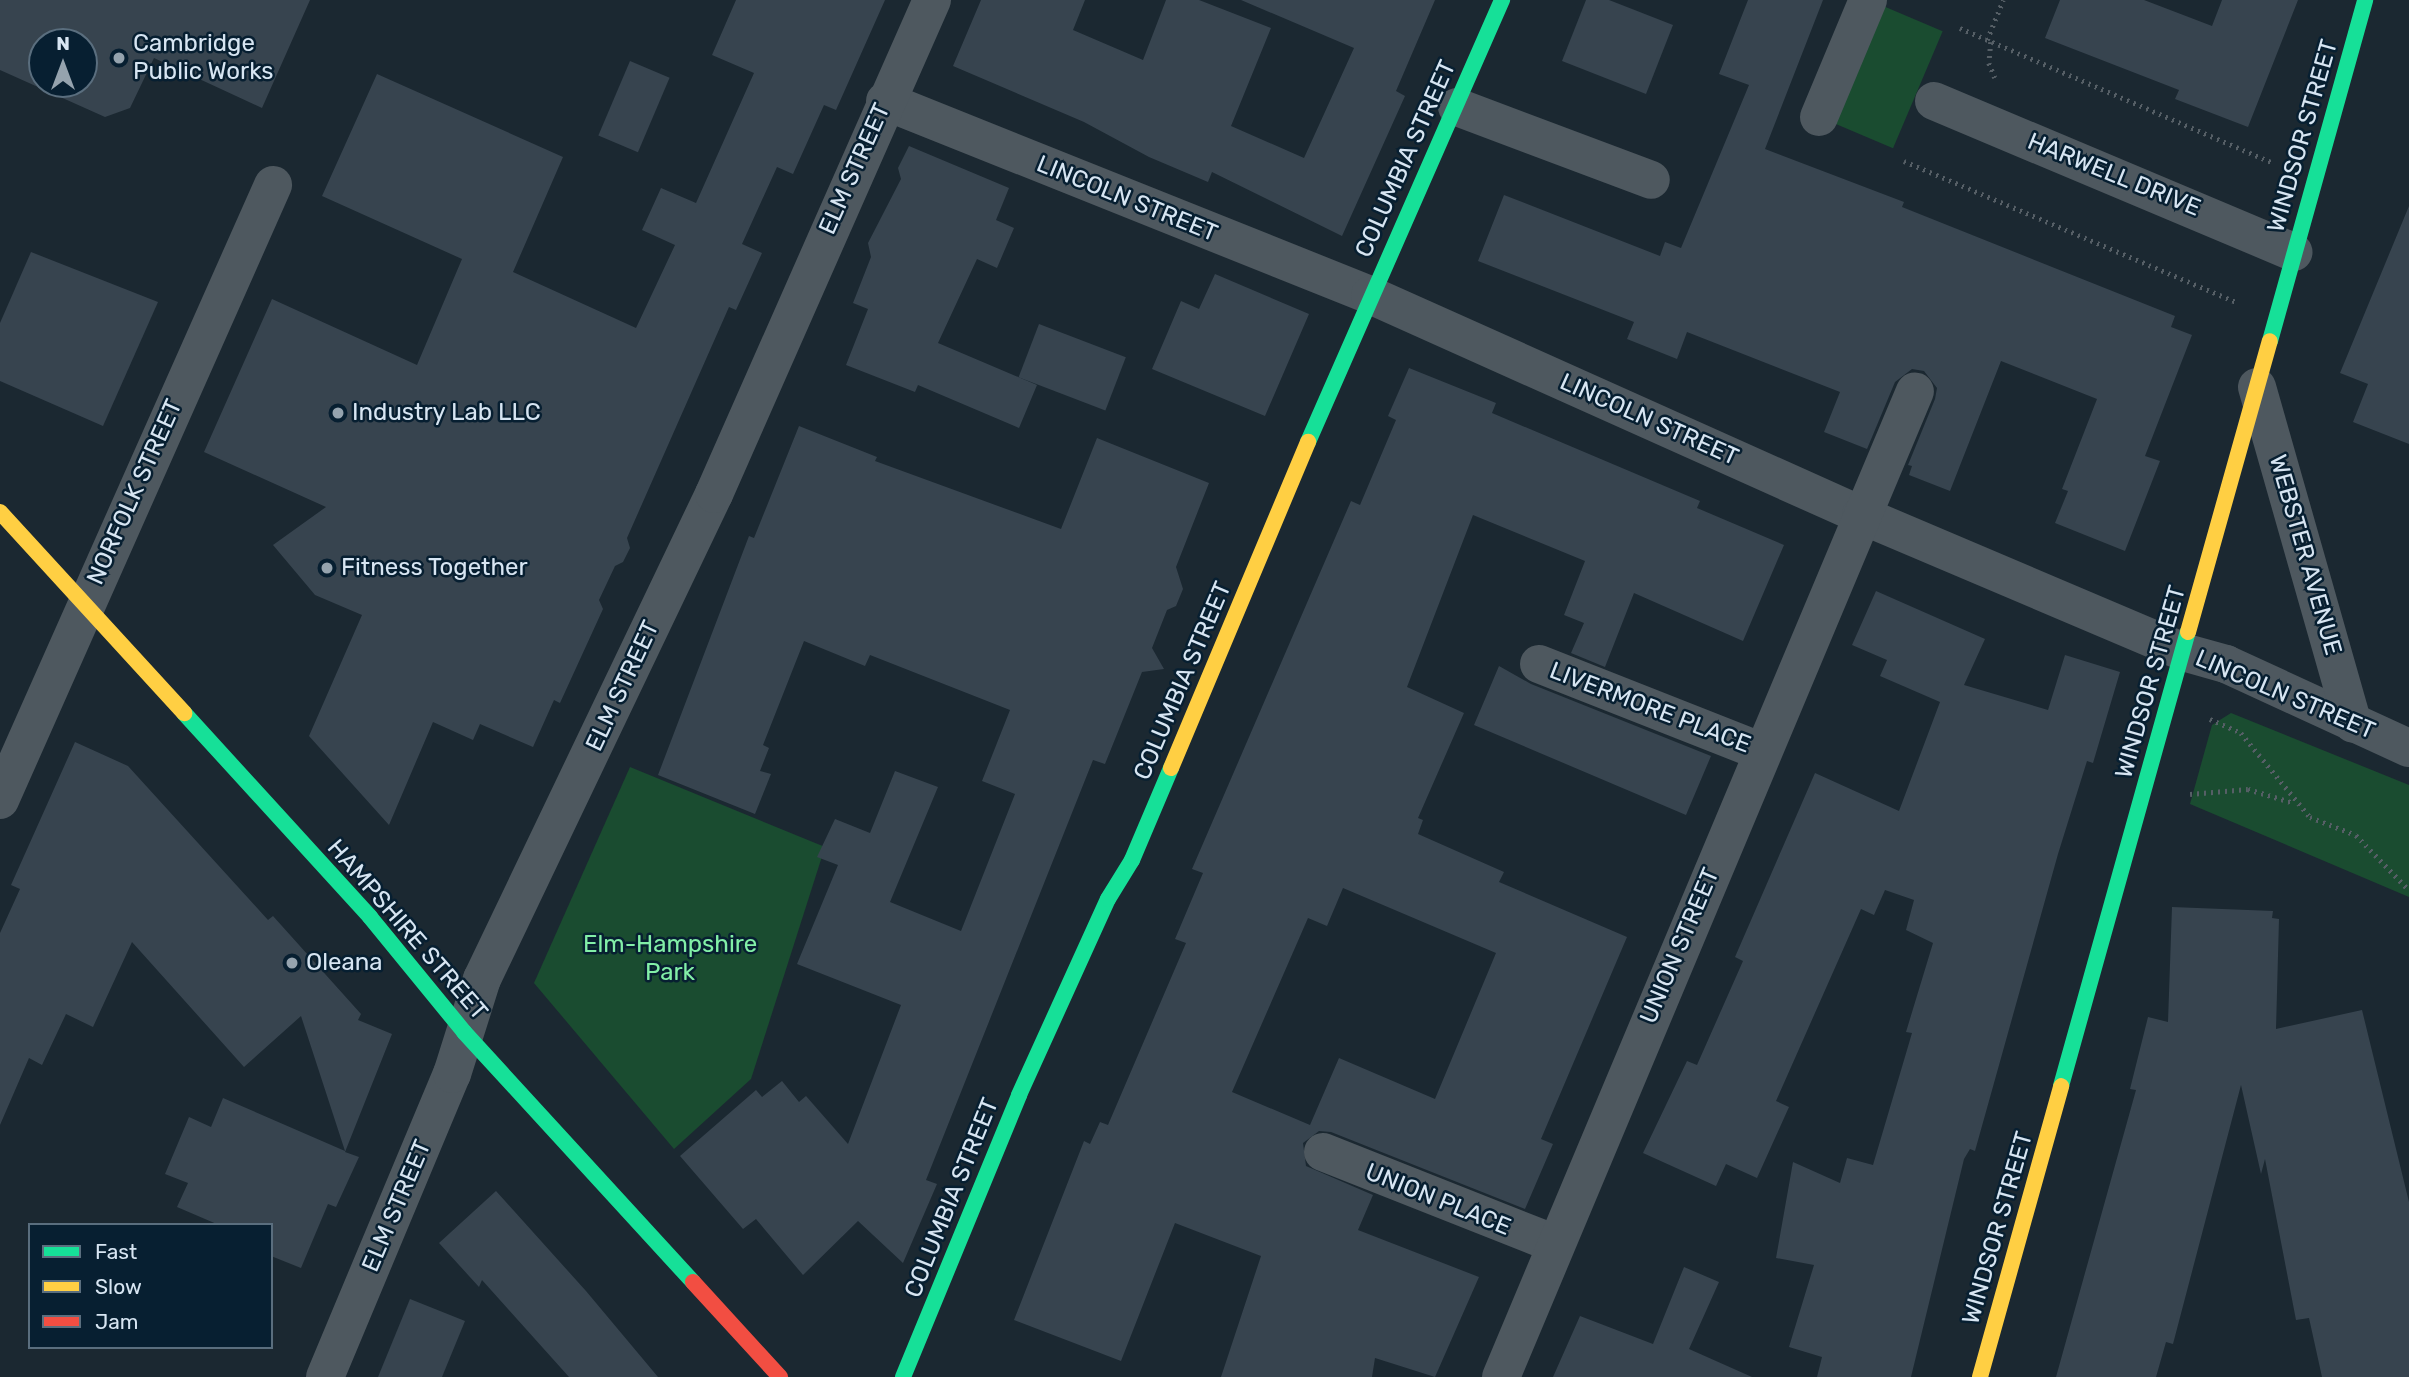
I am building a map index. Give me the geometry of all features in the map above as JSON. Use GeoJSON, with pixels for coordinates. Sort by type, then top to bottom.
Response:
{"type":"FeatureCollection","features":[{"type":"Feature","properties":{"kind":"main road","name":"COLUMBIA STREET"},"geometry":{"type":"LineString","coordinates":[[903,1377],[1024,1083],[1108,899],[1132,860],[1370,295],[1457,107],[1502,0]]}},
{"type":"Feature","properties":{"kind":"main road","name":"WINDSOR STREET"},"geometry":{"type":"LineString","coordinates":[[1980,1377],[2365,0]]}},
{"type":"Feature","properties":{"kind":"main road","name":"HAMPSHIRE STREET"},"geometry":{"type":"LineString","coordinates":[[0,512],[370,917],[464,1032],[780,1377]]}},
{"type":"Feature","properties":{"kind":"street","name":"ELM STREET"},"geometry":{"type":"LineString","coordinates":[[325,1377],[452,1074],[482,979],[713,494],[932,0]]}},
{"type":"Feature","properties":{"kind":"street"},"geometry":{"type":"LineString","coordinates":[[1819,117],[1868,0]]}},
{"type":"Feature","properties":{"kind":"street","name":"LINCOLN STREET"},"geometry":{"type":"LineString","coordinates":[[885,101],[1370,295],[1861,515],[2183,652],[2226,664],[2409,748]]}},
{"type":"Feature","properties":{"kind":"street","name":"HARWELL DRIVE"},"geometry":{"type":"LineString","coordinates":[[1934,101],[2294,251]]}},
{"type":"Feature","properties":{"kind":"street"},"geometry":{"type":"LineString","coordinates":[[1457,107],[1651,180]]}},
{"type":"Feature","properties":{"kind":"street","name":"NORFOLK STREET"},"geometry":{"type":"LineString","coordinates":[[0,800],[273,185]]}},
{"type":"Feature","properties":{"kind":"street","name":"WEBSTER AVENUE"},"geometry":{"type":"LineString","coordinates":[[2257,387],[2353,724]]}},
{"type":"Feature","properties":{"kind":"street","name":"UNION STREET"},"geometry":{"type":"LineString","coordinates":[[1500,1377],[1915,391]]}},
{"type":"Feature","properties":{"kind":"street","name":"LIVERMORE PLACE"},"geometry":{"type":"LineString","coordinates":[[1539,664],[1762,751]]}},
{"type":"Feature","properties":{"kind":"street","name":"UNION PLACE"},"geometry":{"type":"LineString","coordinates":[[1323,1152],[1555,1244]]}},
{"type":"Feature","properties":{"kind":"path"},"geometry":{"type":"LineString","coordinates":[[1998,81],[1990,63],[1989,41],[2003,0]]}},
{"type":"Feature","properties":{"kind":"path"},"geometry":{"type":"LineString","coordinates":[[1960,28],[2273,163]]}},
{"type":"Feature","properties":{"kind":"path"},"geometry":{"type":"LineString","coordinates":[[1904,161],[2276,317]]}},
{"type":"Feature","properties":{"kind":"path"},"geometry":{"type":"LineString","coordinates":[[2205,718],[2231,725],[2241,733],[2296,804],[2310,817],[2356,835],[2409,890]]}},
{"type":"Feature","properties":{"kind":"path"},"geometry":{"type":"LineString","coordinates":[[2185,793],[2248,789],[2296,804]]}},
{"type":"Feature","properties":{"kind":"green space"},"geometry":{"type":"Polygon","coordinates":[[[1869,0],[1943,31],[1893,148],[1819,117],[1869,0]]]}},
{"type":"Feature","properties":{"kind":"green space"},"geometry":{"type":"Polygon","coordinates":[[[2231,713],[2409,785],[2409,897],[2190,804],[2212,725],[2231,713]]]}},
{"type":"Feature","properties":{"kind":"green space","name":"Elm-Hampshire Park"},"geometry":{"type":"Polygon","coordinates":[[[630,767],[825,847],[751,1079],[674,1149],[534,983],[630,767]]]}},
{"type":"Feature","properties":{"kind":"building","name":"Cambridge Public Works"},"geometry":{"type":"Polygon","coordinates":[[[0,0],[310,0],[262,108],[154,58],[130,108],[105,117],[63,98],[98,98],[98,28],[28,28],[28,83],[0,70],[0,0]]]}},
{"type":"Feature","properties":{"kind":"building"},"geometry":{"type":"Polygon","coordinates":[[[736,0],[885,0],[836,110],[824,105],[793,174],[777,167],[742,244],[762,253],[736,310],[729,307],[627,538],[630,548],[623,562],[615,566],[599,600],[603,609],[560,703],[554,700],[533,747],[480,724],[473,740],[433,722],[389,825],[309,736],[362,615],[315,595],[273,545],[326,507],[204,452],[272,299],[417,365],[462,259],[322,196],[377,74],[563,157],[513,272],[636,328],[675,245],[642,230],[661,188],[696,203],[754,73],[712,55],[736,0]]]}},
{"type":"Feature","properties":{"kind":"building"},"geometry":{"type":"Polygon","coordinates":[[[981,0],[1085,0],[1073,30],[1143,60],[1166,0],[1199,0],[1271,28],[1231,126],[1304,158],[1354,48],[1241,0],[1435,0],[1396,91],[1405,96],[1342,236],[1212,172],[1208,182],[1149,157],[1084,122],[953,66],[981,0]]]}},
{"type":"Feature","properties":{"kind":"building"},"geometry":{"type":"Polygon","coordinates":[[[1586,0],[1609,0],[1673,25],[1646,94],[1562,61],[1586,0]]]}},
{"type":"Feature","properties":{"kind":"building"},"geometry":{"type":"Polygon","coordinates":[[[1748,0],[1823,0],[1765,149],[1904,202],[1902,207],[2175,316],[2171,327],[2192,335],[2145,456],[2160,461],[2125,551],[2055,523],[2068,491],[2062,489],[2097,399],[2001,361],[1950,491],[1909,475],[1912,466],[1908,465],[1937,388],[1924,371],[1912,369],[1895,382],[1867,449],[1824,432],[1840,392],[1687,332],[1677,359],[1627,339],[1634,322],[1478,261],[1504,195],[1660,256],[1665,242],[1681,248],[1749,85],[1719,74],[1748,0]]]}},
{"type":"Feature","properties":{"kind":"building"},"geometry":{"type":"Polygon","coordinates":[[[2060,0],[2144,0],[2212,26],[2222,0],[2298,0],[2248,127],[2175,99],[2179,90],[2045,38],[2060,0]]]}},
{"type":"Feature","properties":{"kind":"building"},"geometry":{"type":"Polygon","coordinates":[[[630,61],[670,78],[638,152],[598,136],[630,61]]]}},
{"type":"Feature","properties":{"kind":"building"},"geometry":{"type":"Polygon","coordinates":[[[909,146],[1009,188],[996,220],[1014,228],[997,268],[977,259],[938,343],[1037,385],[1019,428],[918,385],[915,392],[846,365],[868,309],[853,303],[871,257],[868,243],[901,179],[898,168],[909,146]]]}},
{"type":"Feature","properties":{"kind":"building"},"geometry":{"type":"Polygon","coordinates":[[[2409,206],[2409,444],[2353,422],[2368,384],[2340,373],[2409,206]]]}},
{"type":"Feature","properties":{"kind":"building"},"geometry":{"type":"Polygon","coordinates":[[[31,252],[158,302],[103,426],[0,381],[0,323],[31,252]]]}},
{"type":"Feature","properties":{"kind":"building"},"geometry":{"type":"Polygon","coordinates":[[[1215,274],[1309,314],[1265,416],[1152,369],[1181,301],[1199,309],[1215,274]]]}},
{"type":"Feature","properties":{"kind":"building"},"geometry":{"type":"Polygon","coordinates":[[[1039,324],[1126,357],[1105,411],[1019,377],[1039,324]]]}},
{"type":"Feature","properties":{"kind":"building"},"geometry":{"type":"Polygon","coordinates":[[[1409,368],[1496,403],[1492,413],[1700,501],[1697,508],[1784,545],[1743,641],[1634,593],[1605,667],[1571,653],[1584,623],[1564,615],[1585,561],[1473,515],[1407,687],[1464,713],[1418,818],[1423,820],[1418,834],[1504,872],[1499,882],[1627,937],[1541,1139],[1553,1144],[1525,1209],[1331,1132],[1319,1131],[1303,1143],[1306,1166],[1373,1195],[1358,1230],[1479,1277],[1435,1377],[1375,1358],[1372,1377],[1221,1377],[1261,1256],[1175,1223],[1121,1361],[1014,1320],[1084,1141],[1090,1144],[1100,1122],[1108,1125],[1186,943],[1175,939],[1203,873],[1192,869],[1351,501],[1360,505],[1396,420],[1388,416],[1409,368]],[[1343,888],[1327,926],[1308,918],[1232,1092],[1310,1125],[1339,1058],[1435,1099],[1496,953],[1343,888]]]}},
{"type":"Feature","properties":{"kind":"building"},"geometry":{"type":"Polygon","coordinates":[[[799,426],[877,457],[875,461],[1061,529],[1097,438],[1209,483],[1176,567],[1183,589],[1176,606],[1167,610],[1152,648],[1164,669],[1142,672],[1105,764],[1093,760],[926,1180],[937,1184],[903,1263],[858,1221],[803,1275],[756,1219],[743,1229],[680,1156],[756,1090],[762,1097],[782,1081],[799,1102],[806,1096],[848,1144],[901,1005],[797,964],[838,865],[817,857],[835,819],[870,833],[895,771],[938,787],[890,902],[961,931],[1015,794],[982,781],[1010,710],[870,655],[865,666],[804,641],[763,745],[769,748],[760,771],[771,774],[755,814],[658,775],[749,536],[754,538],[799,426]]]}},
{"type":"Feature","properties":{"kind":"building"},"geometry":{"type":"Polygon","coordinates":[[[1876,591],[1985,639],[1964,685],[2048,710],[2065,655],[2120,672],[2093,763],[2087,761],[2058,854],[1975,1151],[1970,1149],[1964,1159],[1911,1377],[1817,1377],[1822,1357],[1789,1347],[1814,1265],[1776,1258],[1793,1162],[1840,1183],[1847,1158],[1873,1165],[1912,1033],[1906,1032],[1933,943],[1906,930],[1914,900],[1885,890],[1874,915],[1861,909],[1776,1101],[1789,1107],[1757,1178],[1726,1164],[1716,1186],[1643,1153],[1687,1061],[1697,1065],[1743,961],[1735,957],[1815,773],[1899,811],[1940,702],[1880,676],[1887,660],[1852,645],[1876,591]]]}},
{"type":"Feature","properties":{"kind":"building"},"geometry":{"type":"Polygon","coordinates":[[[1499,666],[1531,684],[1711,756],[1686,815],[1474,725],[1499,666]]]}},
{"type":"Feature","properties":{"kind":"building"},"geometry":{"type":"Polygon","coordinates":[[[75,742],[128,766],[268,920],[273,916],[361,1014],[358,1020],[392,1034],[345,1152],[359,1157],[336,1207],[328,1204],[301,1268],[273,1257],[273,1223],[214,1223],[177,1207],[188,1183],[165,1174],[189,1117],[211,1127],[223,1098],[345,1151],[301,1016],[244,1067],[132,942],[93,1027],[66,1014],[42,1065],[29,1058],[0,1125],[0,933],[20,889],[11,885],[75,742]]]}},
{"type":"Feature","properties":{"kind":"building"},"geometry":{"type":"Polygon","coordinates":[[[2172,907],[2273,911],[2272,918],[2279,919],[2276,1029],[2362,1010],[2409,1202],[2409,1377],[2322,1377],[2309,1318],[2296,1320],[2265,1159],[2261,1174],[2241,1085],[2173,1344],[2166,1342],[2156,1377],[2056,1377],[2136,1090],[2130,1089],[2148,1017],[2168,1022],[2172,907]]]}},
{"type":"Feature","properties":{"kind":"building"},"geometry":{"type":"Polygon","coordinates":[[[496,1191],[586,1291],[658,1377],[569,1377],[482,1280],[479,1287],[439,1243],[496,1191]]]}},
{"type":"Feature","properties":{"kind":"building"},"geometry":{"type":"Polygon","coordinates":[[[1684,1267],[1719,1282],[1689,1349],[1752,1377],[1553,1377],[1580,1316],[1653,1344],[1684,1267]]]}},
{"type":"Feature","properties":{"kind":"building"},"geometry":{"type":"Polygon","coordinates":[[[410,1299],[465,1321],[442,1377],[378,1377],[410,1299]]]}},
{"type":"Feature","properties":{"kind":"traffic: fast"},"geometry":{"type":"LineString","coordinates":[[1308,442],[1502,0]]}},
{"type":"Feature","properties":{"kind":"traffic: fast"},"geometry":{"type":"LineString","coordinates":[[2270,341],[2365,0]]}},
{"type":"Feature","properties":{"kind":"traffic: fast"},"geometry":{"type":"LineString","coordinates":[[2061,1086],[2188,632]]}},
{"type":"Feature","properties":{"kind":"traffic: fast"},"geometry":{"type":"LineString","coordinates":[[184,713],[370,917],[464,1032],[693,1282]]}},
{"type":"Feature","properties":{"kind":"traffic: fast"},"geometry":{"type":"LineString","coordinates":[[903,1377],[1019,1095],[1108,899],[1132,860],[1171,768]]}},
{"type":"Feature","properties":{"kind":"traffic: slow"},"geometry":{"type":"LineString","coordinates":[[2188,632],[2270,341]]}},
{"type":"Feature","properties":{"kind":"traffic: slow"},"geometry":{"type":"LineString","coordinates":[[1171,768],[1308,442]]}},
{"type":"Feature","properties":{"kind":"traffic: slow"},"geometry":{"type":"LineString","coordinates":[[0,512],[184,713]]}},
{"type":"Feature","properties":{"kind":"traffic: slow"},"geometry":{"type":"LineString","coordinates":[[1980,1377],[2061,1086]]}},
{"type":"Feature","properties":{"kind":"traffic: jam"},"geometry":{"type":"LineString","coordinates":[[693,1282],[780,1377]]}},
{"type":"Feature","properties":{"kind":"place","name":"Cambridge Public Works"},"geometry":{"type":"Point","coordinates":[119,58]}},
{"type":"Feature","properties":{"kind":"place","name":"Industry Lab LLC"},"geometry":{"type":"Point","coordinates":[338,413]}},
{"type":"Feature","properties":{"kind":"place","name":"Fitness Together"},"geometry":{"type":"Point","coordinates":[327,568]}},
{"type":"Feature","properties":{"kind":"place","name":"Oleana"},"geometry":{"type":"Point","coordinates":[292,963]}}]}
